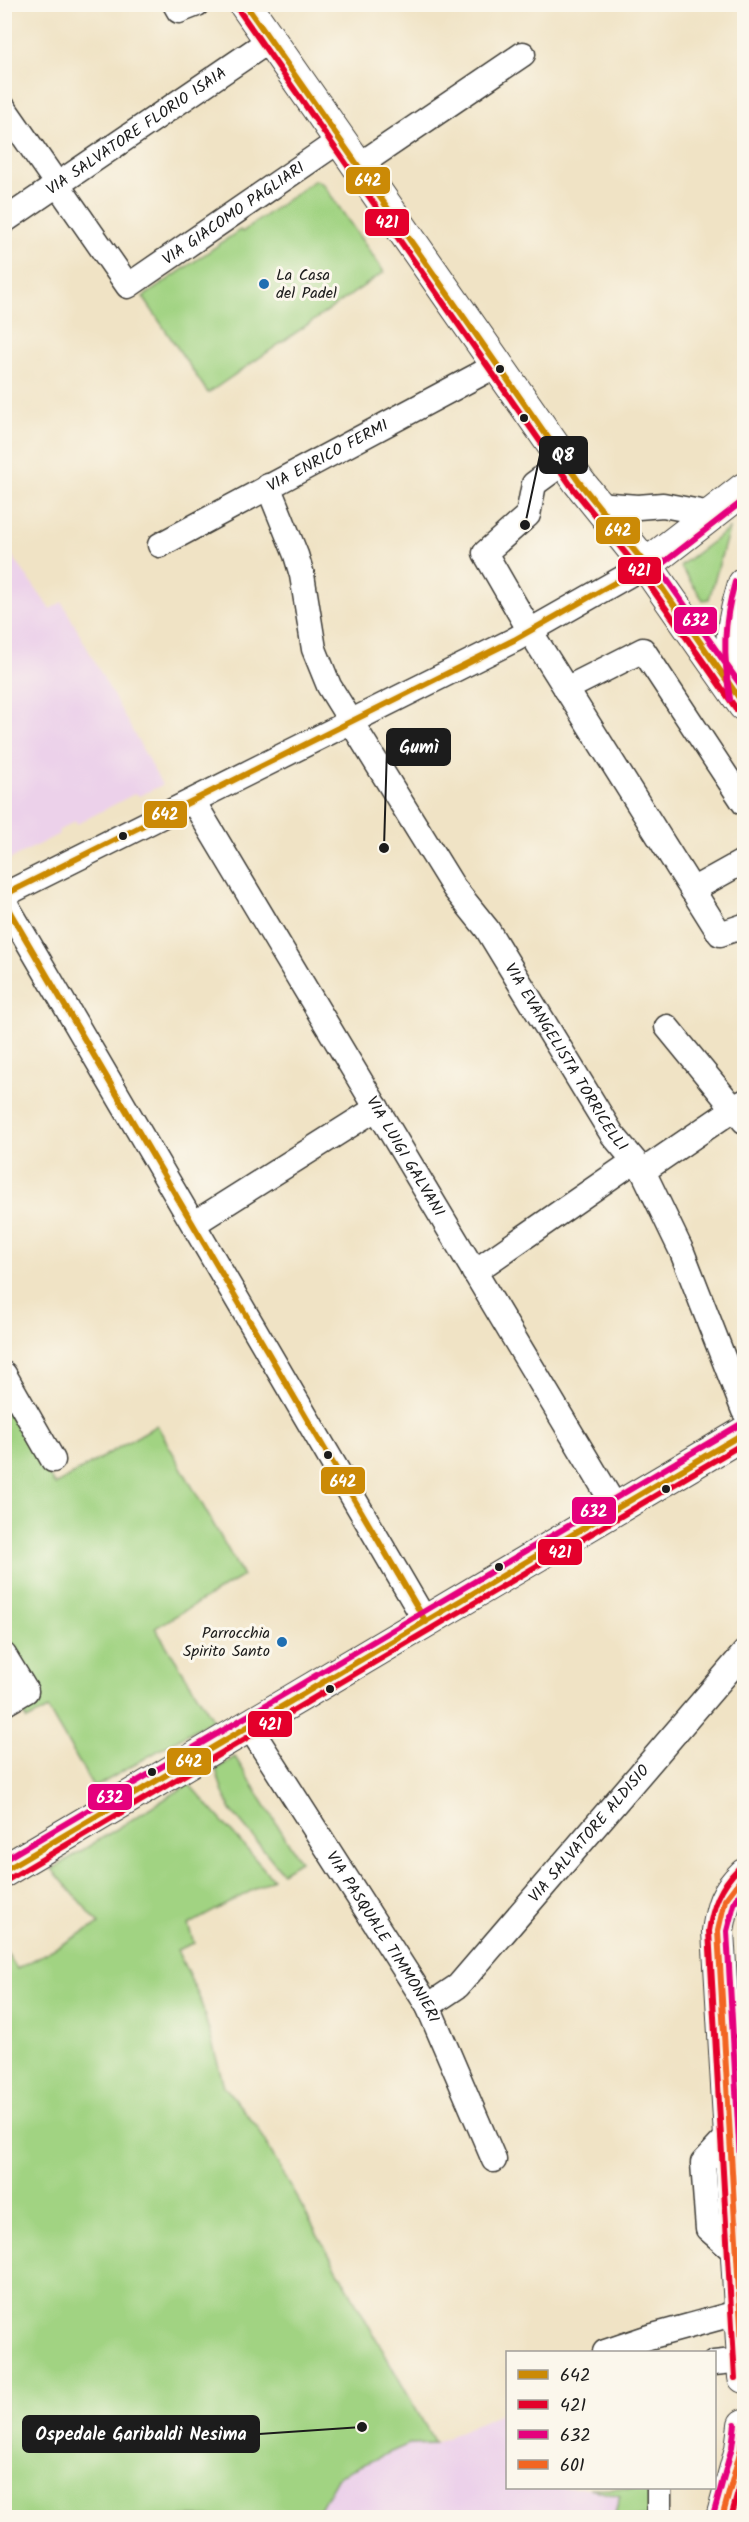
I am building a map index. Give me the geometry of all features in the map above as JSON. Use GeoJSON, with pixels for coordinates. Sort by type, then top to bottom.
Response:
{"type":"FeatureCollection","features":[{"type":"Feature","properties":{"kind":"main road"},"geometry":{"type":"LineString","coordinates":[[245,4],[580,482],[646,565],[742,701]]}},
{"type":"Feature","properties":{"kind":"main road"},"geometry":{"type":"LineString","coordinates":[[646,565],[744,489]]}},
{"type":"Feature","properties":{"kind":"main road"},"geometry":{"type":"LineString","coordinates":[[684,619],[698,620],[711,616],[718,609],[729,586],[744,573]]}},
{"type":"Feature","properties":{"kind":"main road"},"geometry":{"type":"LineString","coordinates":[[742,701],[731,640],[733,622],[744,584]]}},
{"type":"Feature","properties":{"kind":"main road"},"geometry":{"type":"LineString","coordinates":[[4,1871],[744,1433]]}},
{"type":"Feature","properties":{"kind":"main road"},"geometry":{"type":"LineString","coordinates":[[734,2367],[742,2315],[739,2238],[730,2134],[718,1931],[722,1906],[731,1890],[744,1875]]}},
{"type":"Feature","properties":{"kind":"main road"},"geometry":{"type":"LineString","coordinates":[[722,2517],[739,2458],[744,2425]]}},
{"type":"Feature","properties":{"kind":"street"},"geometry":{"type":"LineString","coordinates":[[175,4],[179,11],[197,4]]}},
{"type":"Feature","properties":{"kind":"street","name":"VIA SALVATORE FLORIO ISAIA"},"geometry":{"type":"LineString","coordinates":[[4,221],[270,39]]}},
{"type":"Feature","properties":{"kind":"street"},"geometry":{"type":"LineString","coordinates":[[358,166],[523,54]]}},
{"type":"Feature","properties":{"kind":"street"},"geometry":{"type":"LineString","coordinates":[[4,108],[57,185]]}},
{"type":"Feature","properties":{"kind":"street","name":"VIA GIACOMO PAGLIARI"},"geometry":{"type":"LineString","coordinates":[[57,185],[128,286],[340,140]]}},
{"type":"Feature","properties":{"kind":"street","name":"VIA ENRICO FERMI"},"geometry":{"type":"LineString","coordinates":[[160,545],[497,365]]}},
{"type":"Feature","properties":{"kind":"street"},"geometry":{"type":"LineString","coordinates":[[711,514],[663,505],[638,507],[580,482],[534,484],[528,515],[485,553],[522,635],[566,689],[720,934],[744,926]]}},
{"type":"Feature","properties":{"kind":"street","name":"VIA EVANGELISTA TORRICELLI"},"geometry":{"type":"LineString","coordinates":[[267,486],[296,555],[302,575],[314,649],[329,686],[454,888],[487,929],[612,1134],[638,1166],[682,1252],[744,1411]]}},
{"type":"Feature","properties":{"kind":"street"},"geometry":{"type":"LineString","coordinates":[[4,895],[522,635],[646,565]]}},
{"type":"Feature","properties":{"kind":"street"},"geometry":{"type":"LineString","coordinates":[[566,689],[643,650],[744,803]]}},
{"type":"Feature","properties":{"kind":"street","name":"VIA LUIGI GALVANI"},"geometry":{"type":"LineString","coordinates":[[193,801],[616,1510]]}},
{"type":"Feature","properties":{"kind":"street"},"geometry":{"type":"LineString","coordinates":[[692,890],[744,861]]}},
{"type":"Feature","properties":{"kind":"street"},"geometry":{"type":"LineString","coordinates":[[4,901],[195,1223],[426,1622]]}},
{"type":"Feature","properties":{"kind":"street"},"geometry":{"type":"LineString","coordinates":[[474,1272],[638,1166],[741,1111],[667,1027]]}},
{"type":"Feature","properties":{"kind":"street"},"geometry":{"type":"LineString","coordinates":[[195,1223],[377,1108]]}},
{"type":"Feature","properties":{"kind":"street"},"geometry":{"type":"LineString","coordinates":[[4,1374],[53,1460]]}},
{"type":"Feature","properties":{"kind":"street","name":"VIA SALVATORE ALDISIO"},"geometry":{"type":"LineString","coordinates":[[428,2006],[458,1986],[744,1653]]}},
{"type":"Feature","properties":{"kind":"street"},"geometry":{"type":"LineString","coordinates":[[4,1655],[26,1691],[4,1704]]}},
{"type":"Feature","properties":{"kind":"street","name":"VIA PASQUALE TIMMONIERI"},"geometry":{"type":"LineString","coordinates":[[249,1726],[428,2006],[494,2160]]}},
{"type":"Feature","properties":{"kind":"street"},"geometry":{"type":"LineString","coordinates":[[608,2351],[649,2337],[742,2315]]}},
{"type":"Feature","properties":{"kind":"street"},"geometry":{"type":"LineString","coordinates":[[659,2489],[659,2517]]}},
{"type":"Feature","properties":{"kind":"shaded area"},"geometry":{"type":"Polygon","coordinates":[[[4,544],[50,609],[62,602],[162,785],[139,796],[136,793],[77,824],[75,821],[58,831],[59,834],[5,862],[4,544]]]}},
{"type":"Feature","properties":{"kind":"shaded area"},"geometry":{"type":"Polygon","coordinates":[[[388,2357],[435,2443],[506,2410],[506,2489],[648,2489],[649,2517],[241,2518],[388,2357]]]}},
{"type":"Feature","properties":{"kind":"green space","name":"La Casa del Padel"},"geometry":{"type":"Polygon","coordinates":[[[315,180],[323,184],[384,272],[208,393],[143,297],[240,230],[242,232],[315,180]]]}},
{"type":"Feature","properties":{"kind":"green space"},"geometry":{"type":"Polygon","coordinates":[[[729,529],[709,599],[703,600],[680,566],[729,529]]]}},
{"type":"Feature","properties":{"kind":"green space"},"geometry":{"type":"Polygon","coordinates":[[[4,1407],[55,1485],[157,1425],[243,1576],[155,1628],[213,1719],[94,1788],[48,1709],[27,1720],[18,1706],[38,1693],[5,1636],[4,1407]]]}},
{"type":"Feature","properties":{"kind":"green space"},"geometry":{"type":"Polygon","coordinates":[[[235,1757],[300,1861],[282,1872],[231,1810],[223,1793],[216,1769],[235,1757]]]}},
{"type":"Feature","properties":{"kind":"green space"},"geometry":{"type":"Polygon","coordinates":[[[189,1784],[273,1879],[188,1925],[194,1943],[177,1950],[200,1999],[224,2086],[257,2127],[435,2443],[409,2444],[339,2475],[315,2517],[5,2517],[5,1950],[17,1969],[99,1924],[52,1869],[189,1784]]]}},
{"type":"Feature","properties":{"kind":"green space"},"geometry":{"type":"Polygon","coordinates":[[[594,2489],[648,2489],[649,2517],[614,2517],[620,2496],[594,2489]]]}},
{"type":"Feature","properties":{"kind":"transit line","name":"642"},"geometry":{"type":"LineString","coordinates":[[245,4],[579,482],[646,565],[744,705]]}},
{"type":"Feature","properties":{"kind":"transit line","name":"421"},"geometry":{"type":"LineString","coordinates":[[238,9],[572,487],[639,570],[737,710]]}},
{"type":"Feature","properties":{"kind":"transit line","name":"632"},"geometry":{"type":"LineString","coordinates":[[744,500],[658,567],[744,690]]}},
{"type":"Feature","properties":{"kind":"transit line","name":"642"},"geometry":{"type":"LineString","coordinates":[[4,895],[514,640],[646,565]]}},
{"type":"Feature","properties":{"kind":"transit line","name":"632"},"geometry":{"type":"LineString","coordinates":[[730,699],[725,640],[728,612],[735,582]]}},
{"type":"Feature","properties":{"kind":"transit line","name":"642"},"geometry":{"type":"LineString","coordinates":[[4,902],[426,1622]]}},
{"type":"Feature","properties":{"kind":"transit line","name":"632"},"geometry":{"type":"LineString","coordinates":[[4,1860],[739,1425]]}},
{"type":"Feature","properties":{"kind":"transit line","name":"642"},"geometry":{"type":"LineString","coordinates":[[4,1871],[744,1433]]}},
{"type":"Feature","properties":{"kind":"transit line","name":"421"},"geometry":{"type":"LineString","coordinates":[[9,1879],[744,1443]]}},
{"type":"Feature","properties":{"kind":"transit line","name":"421"},"geometry":{"type":"LineString","coordinates":[[735,2378],[709,1931],[718,1897],[738,1869]]}},
{"type":"Feature","properties":{"kind":"transit line","name":"601"},"geometry":{"type":"LineString","coordinates":[[744,1875],[725,1900],[718,1931],[744,2377]]}},
{"type":"Feature","properties":{"kind":"transit line","name":"632"},"geometry":{"type":"LineString","coordinates":[[744,1887],[734,1904],[727,1931],[744,2231]]}},
{"type":"Feature","properties":{"kind":"transit line","name":"632"},"geometry":{"type":"LineString","coordinates":[[713,2516],[732,2447],[735,2424]]}},
{"type":"Feature","properties":{"kind":"transit line","name":"601"},"geometry":{"type":"LineString","coordinates":[[722,2518],[741,2449],[744,2425]]}},
{"type":"Feature","properties":{"kind":"transit line","name":"421"},"geometry":{"type":"LineString","coordinates":[[731,2518],[744,2470]]}},
{"type":"Feature","properties":{"kind":"place","name":"La Casa del Padel"},"geometry":{"type":"Point","coordinates":[264,284]}},
{"type":"Feature","properties":{"kind":"place","name":"Q8"},"geometry":{"type":"Point","coordinates":[525,525]}},
{"type":"Feature","properties":{"kind":"place","name":"Gumì"},"geometry":{"type":"Point","coordinates":[384,848]}},
{"type":"Feature","properties":{"kind":"place","name":"Parrocchia Spirito Santo"},"geometry":{"type":"Point","coordinates":[282,1642]}},
{"type":"Feature","properties":{"kind":"place","name":"Ospedale Garibaldi Nesima"},"geometry":{"type":"Point","coordinates":[362,2427]}}]}
